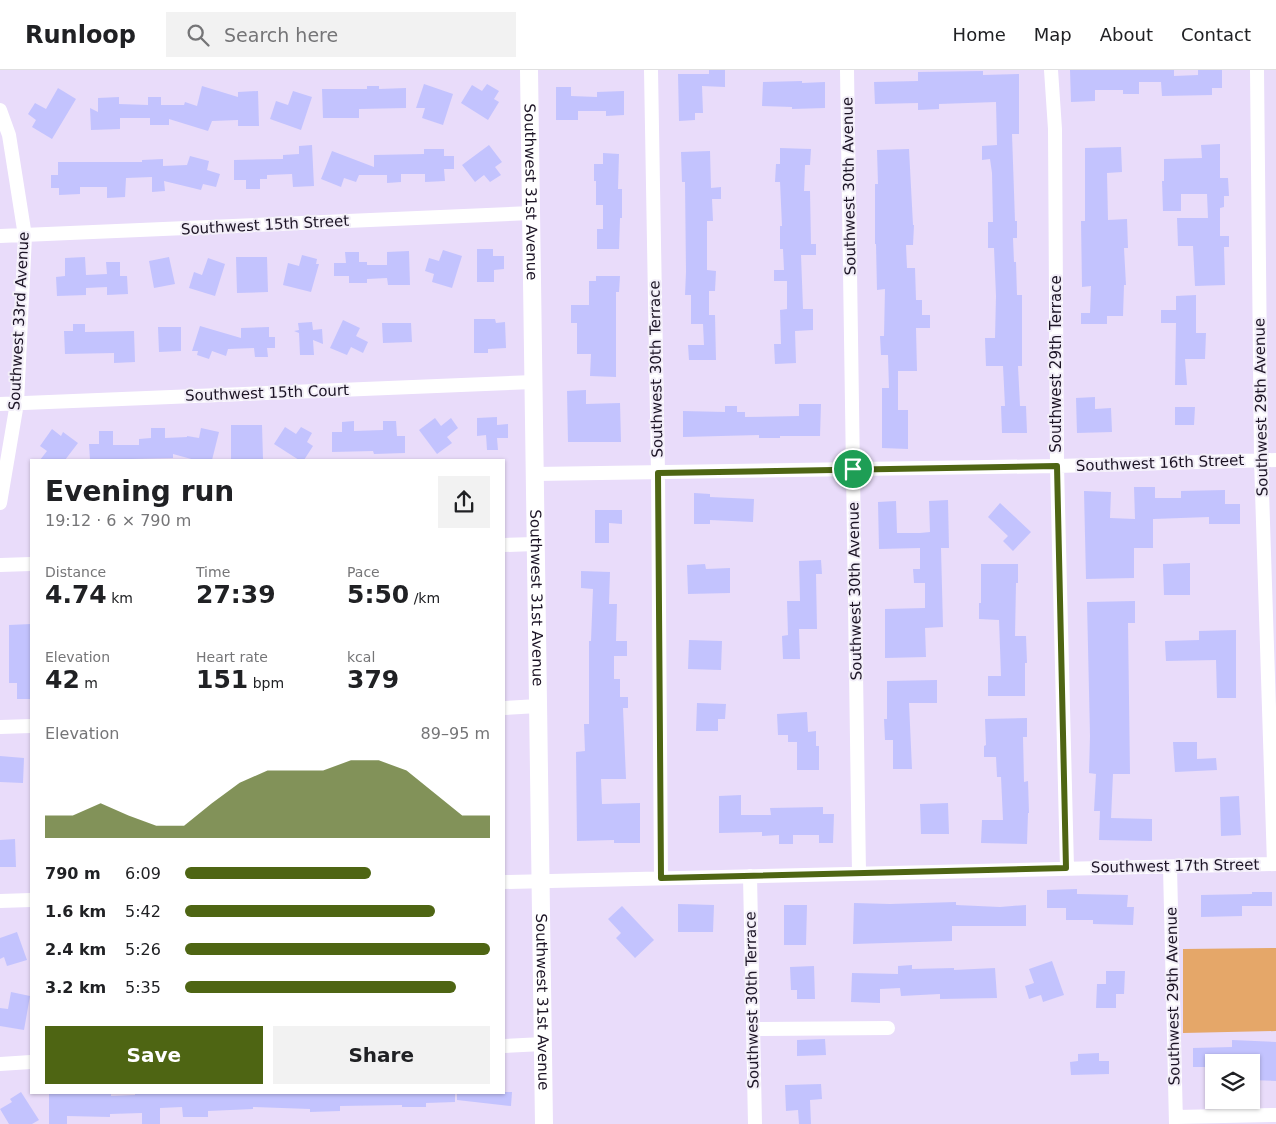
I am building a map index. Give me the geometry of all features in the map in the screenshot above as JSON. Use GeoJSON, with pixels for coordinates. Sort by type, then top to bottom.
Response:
{"type":"FeatureCollection","features":[{"type":"Feature","properties":{"kind":"street","name":"Southwest 31st Avenue"},"geometry":{"type":"LineString","coordinates":[[529,70],[544,1124]]}},
{"type":"Feature","properties":{"kind":"street","name":"Southwest 30th Terrace"},"geometry":{"type":"LineString","coordinates":[[651,70],[658,473],[661,878]]}},
{"type":"Feature","properties":{"kind":"street","name":"Southwest 30th Avenue"},"geometry":{"type":"LineString","coordinates":[[847,70],[859,873]]}},
{"type":"Feature","properties":{"kind":"street","name":"Southwest 29th Terrace"},"geometry":{"type":"LineString","coordinates":[[1051,70],[1055,129],[1057,466],[1066,868]]}},
{"type":"Feature","properties":{"kind":"street","name":"Southwest 29th Avenue"},"geometry":{"type":"LineString","coordinates":[[1257,70],[1261,460],[1275,864]]}},
{"type":"Feature","properties":{"kind":"street","name":"Southwest 33rd Avenue"},"geometry":{"type":"LineString","coordinates":[[0,110],[9,135],[25,236],[17,403],[0,504]]}},
{"type":"Feature","properties":{"kind":"street","name":"Southwest 15th Street"},"geometry":{"type":"LineString","coordinates":[[0,236],[531,213]]}},
{"type":"Feature","properties":{"kind":"street","name":"Southwest 15th Court"},"geometry":{"type":"LineString","coordinates":[[0,404],[533,382]]}},
{"type":"Feature","properties":{"kind":"street","name":"Southwest 16th Street"},"geometry":{"type":"LineString","coordinates":[[535,474],[1057,466],[1276,460]]}},
{"type":"Feature","properties":{"kind":"street"},"geometry":{"type":"LineString","coordinates":[[505,545],[536,544]]}},
{"type":"Feature","properties":{"kind":"street"},"geometry":{"type":"LineString","coordinates":[[0,565],[30,564]]}},
{"type":"Feature","properties":{"kind":"street"},"geometry":{"type":"LineString","coordinates":[[505,708],[538,706]]}},
{"type":"Feature","properties":{"kind":"street"},"geometry":{"type":"LineString","coordinates":[[0,727],[30,726]]}},
{"type":"Feature","properties":{"kind":"street","name":"Southwest 17th Street"},"geometry":{"type":"LineString","coordinates":[[505,882],[1275,864]]}},
{"type":"Feature","properties":{"kind":"street","name":"Southwest 29th Avenue"},"geometry":{"type":"LineString","coordinates":[[1170,867],[1176,1121]]}},
{"type":"Feature","properties":{"kind":"street","name":"Southwest 30th Terrace"},"geometry":{"type":"LineString","coordinates":[[750,876],[755,1124]]}},
{"type":"Feature","properties":{"kind":"street"},"geometry":{"type":"LineString","coordinates":[[0,901],[30,900]]}},
{"type":"Feature","properties":{"kind":"street"},"geometry":{"type":"LineString","coordinates":[[753,1029],[888,1028]]}},
{"type":"Feature","properties":{"kind":"street"},"geometry":{"type":"LineString","coordinates":[[505,1046],[543,1044]]}},
{"type":"Feature","properties":{"kind":"street"},"geometry":{"type":"LineString","coordinates":[[0,1064],[30,1062]]}},
{"type":"Feature","properties":{"kind":"street"},"geometry":{"type":"LineString","coordinates":[[1176,1121],[1276,1115]]}},
{"type":"Feature","properties":{"kind":"shaded area"},"geometry":{"type":"Polygon","coordinates":[[[1276,948],[1276,1031],[1183,1033],[1183,949],[1276,948]]]}},
{"type":"Feature","properties":{"kind":"building"},"geometry":{"type":"Polygon","coordinates":[[[709,70],[725,70],[725,87],[702,86],[703,113],[695,113],[695,120],[679,121],[678,74],[709,74],[709,70]]]}},
{"type":"Feature","properties":{"kind":"building"},"geometry":{"type":"Polygon","coordinates":[[[1070,70],[1174,70],[1174,76],[1198,75],[1198,70],[1222,70],[1222,88],[1212,88],[1212,95],[1162,96],[1161,82],[1139,82],[1139,94],[1123,94],[1123,90],[1095,90],[1095,101],[1071,102],[1070,70]]]}},
{"type":"Feature","properties":{"kind":"building"},"geometry":{"type":"Polygon","coordinates":[[[983,71],[983,75],[1019,74],[1019,134],[1012,134],[1015,221],[1017,221],[1017,238],[1013,238],[1017,295],[1022,295],[1022,366],[1018,366],[1020,406],[1026,406],[1027,433],[1002,433],[1001,406],[1005,406],[1003,366],[986,366],[985,338],[995,338],[996,296],[994,248],[988,248],[988,222],[993,222],[992,173],[990,159],[982,160],[982,146],[997,145],[996,102],[939,104],[939,109],[918,110],[918,103],[875,104],[874,82],[918,81],[918,72],[983,71]]]}},
{"type":"Feature","properties":{"kind":"building"},"geometry":{"type":"Polygon","coordinates":[[[802,81],[802,83],[825,82],[825,108],[792,109],[792,107],[762,106],[763,82],[802,81]]]}},
{"type":"Feature","properties":{"kind":"building"},"geometry":{"type":"Polygon","coordinates":[[[424,84],[453,94],[443,125],[422,118],[425,108],[416,108],[424,84]]]}},
{"type":"Feature","properties":{"kind":"building"},"geometry":{"type":"Polygon","coordinates":[[[487,84],[499,91],[494,99],[499,102],[488,120],[461,103],[472,85],[482,91],[487,84]]]}},
{"type":"Feature","properties":{"kind":"building"},"geometry":{"type":"Polygon","coordinates":[[[202,86],[238,97],[238,92],[258,91],[259,126],[238,126],[238,120],[212,121],[208,131],[169,119],[169,125],[150,125],[150,118],[120,118],[120,129],[91,130],[90,108],[98,112],[98,98],[119,97],[119,104],[148,105],[148,97],[161,97],[161,105],[184,105],[185,102],[197,106],[202,86]]]}},
{"type":"Feature","properties":{"kind":"building"},"geometry":{"type":"Polygon","coordinates":[[[367,86],[379,86],[379,89],[406,88],[406,108],[359,109],[359,118],[323,118],[322,89],[367,89],[367,86]]]}},
{"type":"Feature","properties":{"kind":"building"},"geometry":{"type":"Polygon","coordinates":[[[556,87],[571,87],[571,96],[597,97],[597,92],[624,91],[624,115],[606,116],[606,111],[578,111],[578,120],[556,120],[556,87]]]}},
{"type":"Feature","properties":{"kind":"building"},"geometry":{"type":"Polygon","coordinates":[[[58,88],[76,99],[52,139],[32,127],[36,120],[28,114],[35,103],[46,109],[58,88]]]}},
{"type":"Feature","properties":{"kind":"building"},"geometry":{"type":"Polygon","coordinates":[[[293,91],[312,97],[301,130],[270,119],[276,101],[288,105],[293,91]]]}},
{"type":"Feature","properties":{"kind":"building"},"geometry":{"type":"Polygon","coordinates":[[[1220,144],[1220,178],[1228,178],[1229,196],[1224,196],[1224,207],[1220,208],[1220,236],[1229,236],[1229,247],[1224,247],[1225,285],[1195,286],[1193,246],[1178,246],[1177,218],[1208,218],[1207,194],[1181,194],[1181,211],[1163,211],[1162,181],[1164,181],[1164,159],[1202,158],[1201,145],[1220,144]]]}},
{"type":"Feature","properties":{"kind":"building"},"geometry":{"type":"Polygon","coordinates":[[[312,145],[314,186],[293,187],[292,174],[267,175],[267,179],[260,179],[260,189],[246,189],[246,180],[234,180],[234,160],[283,159],[283,155],[299,154],[299,146],[312,145]]]}},
{"type":"Feature","properties":{"kind":"building"},"geometry":{"type":"Polygon","coordinates":[[[489,145],[502,162],[495,167],[501,175],[490,182],[484,175],[475,182],[462,165],[489,145]]]}},
{"type":"Feature","properties":{"kind":"building"},"geometry":{"type":"Polygon","coordinates":[[[1121,147],[1122,172],[1107,173],[1108,220],[1127,219],[1128,248],[1124,248],[1126,285],[1124,285],[1123,316],[1107,316],[1107,324],[1081,324],[1081,313],[1090,313],[1091,286],[1082,287],[1081,221],[1085,221],[1085,148],[1121,147]]]}},
{"type":"Feature","properties":{"kind":"building"},"geometry":{"type":"Polygon","coordinates":[[[780,148],[811,149],[810,165],[805,165],[804,191],[810,191],[811,244],[816,244],[816,255],[801,255],[803,309],[813,309],[813,330],[795,331],[796,363],[775,364],[774,344],[781,344],[780,310],[787,309],[787,281],[774,281],[774,270],[784,270],[783,249],[780,249],[780,226],[782,226],[780,182],[775,182],[776,164],[780,164],[780,148]]]}},
{"type":"Feature","properties":{"kind":"building"},"geometry":{"type":"Polygon","coordinates":[[[424,149],[444,149],[444,156],[454,156],[454,169],[444,169],[445,181],[425,182],[425,174],[401,174],[401,182],[387,183],[387,175],[359,175],[356,182],[344,178],[341,187],[321,179],[332,151],[374,167],[374,155],[424,154],[424,149]]]}},
{"type":"Feature","properties":{"kind":"building"},"geometry":{"type":"Polygon","coordinates":[[[909,149],[914,225],[913,245],[906,245],[907,268],[915,268],[916,300],[922,300],[922,315],[930,315],[930,328],[916,328],[917,371],[898,371],[898,410],[908,410],[908,449],[882,448],[882,388],[889,388],[888,355],[881,355],[880,336],[884,336],[885,289],[877,290],[875,184],[878,184],[877,150],[909,149]]]}},
{"type":"Feature","properties":{"kind":"building"},"geometry":{"type":"Polygon","coordinates":[[[710,151],[711,188],[721,187],[721,199],[712,199],[713,221],[707,221],[707,270],[716,271],[715,291],[709,291],[709,315],[715,315],[716,360],[689,360],[688,345],[704,345],[703,324],[691,324],[691,295],[685,295],[685,182],[682,182],[681,152],[710,151]]]}},
{"type":"Feature","properties":{"kind":"building"},"geometry":{"type":"Polygon","coordinates":[[[603,153],[619,154],[618,189],[622,189],[622,218],[620,218],[619,249],[597,249],[597,229],[603,229],[603,205],[596,205],[594,164],[603,164],[603,153]]]}},
{"type":"Feature","properties":{"kind":"building"},"geometry":{"type":"Polygon","coordinates":[[[190,156],[209,161],[207,170],[220,174],[216,187],[203,184],[201,190],[164,181],[165,191],[152,192],[152,177],[126,178],[125,197],[107,198],[107,187],[80,187],[80,194],[59,195],[59,188],[51,188],[51,175],[58,175],[58,162],[142,162],[142,160],[163,159],[163,166],[187,165],[190,156]]]}},
{"type":"Feature","properties":{"kind":"building"},"geometry":{"type":"Polygon","coordinates":[[[477,249],[493,249],[493,256],[504,256],[504,269],[494,270],[494,282],[477,282],[477,249]]]}},
{"type":"Feature","properties":{"kind":"building"},"geometry":{"type":"Polygon","coordinates":[[[443,250],[462,256],[452,288],[432,282],[434,274],[425,271],[429,258],[439,261],[443,250]]]}},
{"type":"Feature","properties":{"kind":"building"},"geometry":{"type":"Polygon","coordinates":[[[409,251],[410,285],[388,285],[387,278],[367,279],[367,283],[349,283],[349,276],[334,276],[334,263],[346,263],[345,252],[359,252],[359,262],[367,262],[367,265],[387,265],[387,252],[409,251]]]}},
{"type":"Feature","properties":{"kind":"building"},"geometry":{"type":"Polygon","coordinates":[[[302,255],[317,259],[316,264],[319,264],[311,292],[283,285],[288,263],[299,266],[302,255]]]}},
{"type":"Feature","properties":{"kind":"building"},"geometry":{"type":"Polygon","coordinates":[[[85,257],[86,275],[107,274],[106,262],[120,262],[120,276],[127,276],[128,294],[107,295],[107,287],[86,288],[86,295],[57,296],[56,277],[65,276],[65,258],[85,257]]]}},
{"type":"Feature","properties":{"kind":"building"},"geometry":{"type":"Polygon","coordinates":[[[169,257],[175,284],[154,288],[149,261],[169,257]]]}},
{"type":"Feature","properties":{"kind":"building"},"geometry":{"type":"Polygon","coordinates":[[[236,257],[267,257],[268,292],[237,293],[236,257]]]}},
{"type":"Feature","properties":{"kind":"building"},"geometry":{"type":"Polygon","coordinates":[[[208,258],[225,264],[215,296],[189,288],[194,272],[202,275],[208,258]]]}},
{"type":"Feature","properties":{"kind":"building"},"geometry":{"type":"Polygon","coordinates":[[[596,276],[620,276],[619,292],[616,292],[616,377],[590,376],[591,354],[577,354],[577,323],[571,323],[571,305],[589,305],[589,281],[596,281],[596,276]]]}},
{"type":"Feature","properties":{"kind":"building"},"geometry":{"type":"Polygon","coordinates":[[[1196,295],[1196,333],[1206,333],[1205,359],[1185,359],[1187,385],[1175,385],[1176,323],[1161,323],[1161,310],[1176,310],[1176,296],[1196,295]]]}},
{"type":"Feature","properties":{"kind":"building"},"geometry":{"type":"Polygon","coordinates":[[[474,319],[495,319],[496,323],[505,322],[506,348],[488,349],[488,353],[474,353],[474,319]]]}},
{"type":"Feature","properties":{"kind":"building"},"geometry":{"type":"Polygon","coordinates":[[[343,320],[360,328],[356,336],[368,342],[363,353],[351,347],[347,355],[330,348],[343,320]]]}},
{"type":"Feature","properties":{"kind":"building"},"geometry":{"type":"Polygon","coordinates":[[[312,322],[313,330],[322,329],[323,344],[313,340],[314,355],[300,355],[299,333],[294,331],[299,330],[298,323],[312,322]]]}},
{"type":"Feature","properties":{"kind":"building"},"geometry":{"type":"Polygon","coordinates":[[[382,323],[411,323],[412,342],[383,343],[382,323]]]}},
{"type":"Feature","properties":{"kind":"building"},"geometry":{"type":"Polygon","coordinates":[[[73,324],[85,324],[85,332],[134,331],[135,362],[114,363],[114,353],[65,354],[64,331],[73,331],[73,324]]]}},
{"type":"Feature","properties":{"kind":"building"},"geometry":{"type":"Polygon","coordinates":[[[200,326],[241,338],[241,328],[269,327],[269,337],[275,337],[275,348],[267,348],[268,357],[255,357],[254,348],[228,349],[226,356],[212,351],[209,359],[197,355],[198,351],[192,351],[200,326]]]}},
{"type":"Feature","properties":{"kind":"building"},"geometry":{"type":"Polygon","coordinates":[[[158,327],[181,327],[181,351],[159,352],[158,327]]]}},
{"type":"Feature","properties":{"kind":"building"},"geometry":{"type":"Polygon","coordinates":[[[586,390],[586,404],[620,403],[621,442],[568,442],[567,391],[586,390]]]}},
{"type":"Feature","properties":{"kind":"building"},"geometry":{"type":"Polygon","coordinates":[[[1095,397],[1095,409],[1111,408],[1112,432],[1077,433],[1076,398],[1095,397]]]}},
{"type":"Feature","properties":{"kind":"building"},"geometry":{"type":"Polygon","coordinates":[[[799,404],[821,404],[820,436],[780,436],[780,438],[759,438],[759,435],[683,437],[683,411],[725,412],[725,406],[737,406],[737,412],[745,412],[745,417],[799,416],[799,404]]]}},
{"type":"Feature","properties":{"kind":"building"},"geometry":{"type":"Polygon","coordinates":[[[1175,407],[1195,407],[1194,425],[1175,425],[1175,407]]]}},
{"type":"Feature","properties":{"kind":"building"},"geometry":{"type":"Polygon","coordinates":[[[497,417],[497,425],[508,424],[508,438],[497,438],[498,450],[487,450],[486,435],[477,436],[477,418],[497,417]]]}},
{"type":"Feature","properties":{"kind":"building"},"geometry":{"type":"Polygon","coordinates":[[[435,418],[441,426],[451,418],[458,428],[447,437],[452,443],[437,454],[419,430],[435,418]]]}},
{"type":"Feature","properties":{"kind":"building"},"geometry":{"type":"Polygon","coordinates":[[[354,421],[354,431],[383,430],[383,421],[396,421],[397,436],[405,436],[405,453],[374,454],[373,451],[332,452],[332,432],[342,432],[342,422],[354,421]]]}},
{"type":"Feature","properties":{"kind":"building"},"geometry":{"type":"Polygon","coordinates":[[[231,425],[262,425],[263,459],[231,459],[231,425]]]}},
{"type":"Feature","properties":{"kind":"building"},"geometry":{"type":"Polygon","coordinates":[[[285,427],[296,434],[301,427],[312,433],[307,442],[313,446],[305,459],[297,459],[274,444],[285,427]]]}},
{"type":"Feature","properties":{"kind":"building"},"geometry":{"type":"Polygon","coordinates":[[[151,428],[165,428],[165,438],[187,436],[199,438],[201,428],[219,432],[212,459],[191,459],[173,454],[173,458],[90,459],[89,444],[99,444],[99,431],[113,431],[113,445],[139,445],[139,439],[151,438],[151,428]]]}},
{"type":"Feature","properties":{"kind":"building"},"geometry":{"type":"Polygon","coordinates":[[[52,429],[61,436],[63,432],[78,443],[66,459],[41,459],[47,451],[40,446],[52,429]]]}},
{"type":"Feature","properties":{"kind":"building"},"geometry":{"type":"Polygon","coordinates":[[[1134,487],[1155,487],[1155,498],[1181,498],[1181,491],[1225,490],[1225,504],[1240,504],[1240,524],[1209,524],[1209,517],[1153,519],[1153,548],[1134,548],[1134,578],[1086,579],[1084,491],[1111,492],[1110,518],[1135,519],[1134,487]]]}},
{"type":"Feature","properties":{"kind":"building"},"geometry":{"type":"Polygon","coordinates":[[[694,493],[710,494],[710,497],[754,499],[753,522],[710,520],[710,524],[694,524],[694,493]]]}},
{"type":"Feature","properties":{"kind":"building"},"geometry":{"type":"Polygon","coordinates":[[[948,500],[949,548],[941,548],[943,627],[925,628],[926,657],[885,658],[885,609],[925,608],[925,583],[914,583],[913,569],[920,569],[920,548],[879,549],[878,502],[896,501],[897,533],[920,533],[930,532],[929,501],[948,500]]]}},
{"type":"Feature","properties":{"kind":"building"},"geometry":{"type":"Polygon","coordinates":[[[1000,503],[1031,532],[1013,551],[1003,541],[1008,536],[988,517],[1000,503]]]}},
{"type":"Feature","properties":{"kind":"building"},"geometry":{"type":"Polygon","coordinates":[[[595,510],[622,510],[622,524],[609,523],[609,543],[595,543],[595,510]]]}},
{"type":"Feature","properties":{"kind":"building"},"geometry":{"type":"Polygon","coordinates":[[[821,560],[822,574],[816,574],[817,629],[799,629],[800,659],[783,659],[782,636],[788,635],[787,601],[800,601],[799,561],[821,560]]]}},
{"type":"Feature","properties":{"kind":"building"},"geometry":{"type":"Polygon","coordinates":[[[1190,563],[1190,595],[1164,595],[1163,564],[1190,563]]]}},
{"type":"Feature","properties":{"kind":"building"},"geometry":{"type":"Polygon","coordinates":[[[705,564],[706,569],[730,568],[730,593],[688,594],[687,565],[705,564]]]}},
{"type":"Feature","properties":{"kind":"building"},"geometry":{"type":"Polygon","coordinates":[[[981,564],[1018,564],[1015,636],[1026,636],[1025,696],[988,696],[988,676],[1001,676],[999,620],[979,619],[981,564]]]}},
{"type":"Feature","properties":{"kind":"building"},"geometry":{"type":"Polygon","coordinates":[[[581,571],[610,572],[609,604],[617,604],[616,641],[627,641],[627,656],[614,656],[614,679],[620,679],[620,697],[628,697],[628,708],[623,708],[626,779],[601,779],[602,804],[640,803],[640,843],[614,843],[614,840],[577,841],[576,752],[585,751],[584,724],[589,724],[589,641],[591,641],[593,589],[581,588],[581,571]]]}},
{"type":"Feature","properties":{"kind":"building"},"geometry":{"type":"Polygon","coordinates":[[[1135,601],[1135,623],[1128,623],[1130,774],[1113,774],[1111,818],[1152,819],[1152,841],[1099,840],[1100,811],[1094,811],[1096,774],[1089,773],[1087,602],[1135,601]]]}},
{"type":"Feature","properties":{"kind":"building"},"geometry":{"type":"Polygon","coordinates":[[[30,624],[30,699],[17,699],[17,683],[9,683],[9,625],[30,624]]]}},
{"type":"Feature","properties":{"kind":"building"},"geometry":{"type":"Polygon","coordinates":[[[1236,630],[1236,698],[1217,698],[1216,660],[1166,661],[1165,641],[1199,640],[1199,631],[1236,630]]]}},
{"type":"Feature","properties":{"kind":"building"},"geometry":{"type":"Polygon","coordinates":[[[689,640],[722,641],[721,670],[688,669],[689,640]]]}},
{"type":"Feature","properties":{"kind":"building"},"geometry":{"type":"Polygon","coordinates":[[[937,680],[937,703],[909,703],[912,769],[893,769],[893,740],[885,740],[884,719],[887,719],[887,681],[937,680]]]}},
{"type":"Feature","properties":{"kind":"building"},"geometry":{"type":"Polygon","coordinates":[[[697,703],[726,704],[725,719],[718,719],[718,731],[696,731],[697,703]]]}},
{"type":"Feature","properties":{"kind":"building"},"geometry":{"type":"Polygon","coordinates":[[[807,712],[808,732],[816,731],[816,746],[819,746],[819,770],[797,770],[797,742],[788,742],[788,735],[778,735],[777,714],[807,712]]]}},
{"type":"Feature","properties":{"kind":"building"},"geometry":{"type":"Polygon","coordinates":[[[1027,718],[1027,737],[1023,737],[1024,782],[1028,781],[1029,813],[1027,844],[981,843],[982,820],[1003,820],[1001,777],[997,777],[996,757],[984,757],[984,746],[986,745],[985,719],[1027,718]]]}},
{"type":"Feature","properties":{"kind":"building"},"geometry":{"type":"Polygon","coordinates":[[[1173,742],[1197,742],[1197,759],[1216,758],[1217,770],[1175,772],[1173,742]]]}},
{"type":"Feature","properties":{"kind":"building"},"geometry":{"type":"Polygon","coordinates":[[[0,756],[24,758],[23,783],[0,782],[0,756]]]}},
{"type":"Feature","properties":{"kind":"building"},"geometry":{"type":"Polygon","coordinates":[[[741,795],[741,815],[771,815],[770,808],[823,807],[823,814],[834,814],[833,843],[819,843],[819,835],[793,835],[793,844],[779,844],[779,835],[762,836],[762,832],[719,833],[719,796],[741,795]]]}},
{"type":"Feature","properties":{"kind":"building"},"geometry":{"type":"Polygon","coordinates":[[[1239,796],[1241,835],[1221,836],[1220,797],[1239,796]]]}},
{"type":"Feature","properties":{"kind":"building"},"geometry":{"type":"Polygon","coordinates":[[[948,803],[949,834],[921,834],[920,804],[948,803]]]}},
{"type":"Feature","properties":{"kind":"building"},"geometry":{"type":"Polygon","coordinates":[[[15,839],[16,867],[0,867],[0,840],[15,839]]]}},
{"type":"Feature","properties":{"kind":"building"},"geometry":{"type":"Polygon","coordinates":[[[1077,889],[1077,894],[1128,895],[1127,907],[1134,907],[1133,925],[1093,924],[1093,920],[1066,920],[1066,908],[1047,908],[1047,890],[1077,889]]]}},
{"type":"Feature","properties":{"kind":"building"},"geometry":{"type":"Polygon","coordinates":[[[1252,892],[1272,892],[1272,906],[1242,906],[1242,916],[1201,917],[1201,895],[1252,894],[1252,892]]]}},
{"type":"Feature","properties":{"kind":"building"},"geometry":{"type":"Polygon","coordinates":[[[956,902],[956,905],[1000,907],[1026,905],[1026,926],[952,926],[952,941],[853,944],[854,903],[956,902]]]}},
{"type":"Feature","properties":{"kind":"building"},"geometry":{"type":"Polygon","coordinates":[[[678,904],[714,905],[713,932],[678,932],[678,904]]]}},
{"type":"Feature","properties":{"kind":"building"},"geometry":{"type":"Polygon","coordinates":[[[784,905],[807,905],[806,945],[784,945],[784,905]]]}},
{"type":"Feature","properties":{"kind":"building"},"geometry":{"type":"Polygon","coordinates":[[[622,906],[654,940],[635,958],[616,938],[621,933],[608,919],[622,906]]]}},
{"type":"Feature","properties":{"kind":"building"},"geometry":{"type":"Polygon","coordinates":[[[17,932],[27,960],[7,966],[4,957],[0,959],[0,938],[17,932]]]}},
{"type":"Feature","properties":{"kind":"building"},"geometry":{"type":"Polygon","coordinates":[[[1052,961],[1064,995],[1043,1002],[1041,995],[1029,999],[1025,986],[1034,983],[1029,969],[1052,961]]]}},
{"type":"Feature","properties":{"kind":"building"},"geometry":{"type":"Polygon","coordinates":[[[912,965],[912,969],[954,968],[954,970],[995,968],[997,998],[940,999],[940,994],[901,996],[900,988],[880,989],[880,1003],[851,1002],[852,973],[898,974],[898,966],[912,965]]]}},
{"type":"Feature","properties":{"kind":"building"},"geometry":{"type":"Polygon","coordinates":[[[814,966],[815,999],[797,999],[797,990],[791,990],[790,967],[814,966]]]}},
{"type":"Feature","properties":{"kind":"building"},"geometry":{"type":"Polygon","coordinates":[[[1106,971],[1125,971],[1124,994],[1116,994],[1116,1008],[1096,1008],[1097,984],[1106,984],[1106,971]]]}},
{"type":"Feature","properties":{"kind":"building"},"geometry":{"type":"Polygon","coordinates":[[[11,992],[30,996],[24,1030],[0,1026],[0,1008],[8,1009],[11,992]]]}},
{"type":"Feature","properties":{"kind":"building"},"geometry":{"type":"Polygon","coordinates":[[[825,1039],[826,1055],[797,1056],[797,1040],[825,1039]]]}},
{"type":"Feature","properties":{"kind":"building"},"geometry":{"type":"Polygon","coordinates":[[[1232,1040],[1276,1042],[1276,1081],[1260,1080],[1260,1054],[1205,1054],[1205,1067],[1193,1067],[1193,1048],[1232,1047],[1232,1040]]]}},
{"type":"Feature","properties":{"kind":"building"},"geometry":{"type":"Polygon","coordinates":[[[1099,1053],[1099,1061],[1109,1061],[1109,1074],[1071,1075],[1070,1062],[1078,1061],[1078,1054],[1099,1053]]]}},
{"type":"Feature","properties":{"kind":"building"},"geometry":{"type":"Polygon","coordinates":[[[821,1084],[822,1099],[810,1100],[811,1124],[799,1124],[798,1110],[786,1111],[785,1085],[821,1084]]]}},
{"type":"Feature","properties":{"kind":"building"},"geometry":{"type":"Polygon","coordinates":[[[21,1092],[39,1120],[32,1124],[9,1124],[0,1109],[12,1102],[10,1099],[21,1092]]]}},
{"type":"Feature","properties":{"kind":"building"},"geometry":{"type":"Polygon","coordinates":[[[505,1092],[512,1092],[511,1106],[457,1100],[457,1094],[505,1094],[505,1092]]]}},
{"type":"Feature","properties":{"kind":"building"},"geometry":{"type":"Polygon","coordinates":[[[49,1094],[111,1094],[111,1096],[135,1094],[455,1094],[455,1102],[426,1103],[426,1107],[402,1107],[402,1105],[340,1106],[340,1111],[310,1112],[310,1109],[253,1107],[253,1109],[208,1111],[208,1117],[183,1117],[182,1107],[160,1108],[160,1124],[142,1124],[142,1113],[110,1114],[110,1117],[67,1116],[67,1124],[49,1124],[49,1094]]]}},
{"type":"Feature","properties":{"kind":"route"},"geometry":{"type":"LineString","coordinates":[[1057,466],[1066,868],[661,878],[658,473],[853,469],[1057,466]]}}]}
